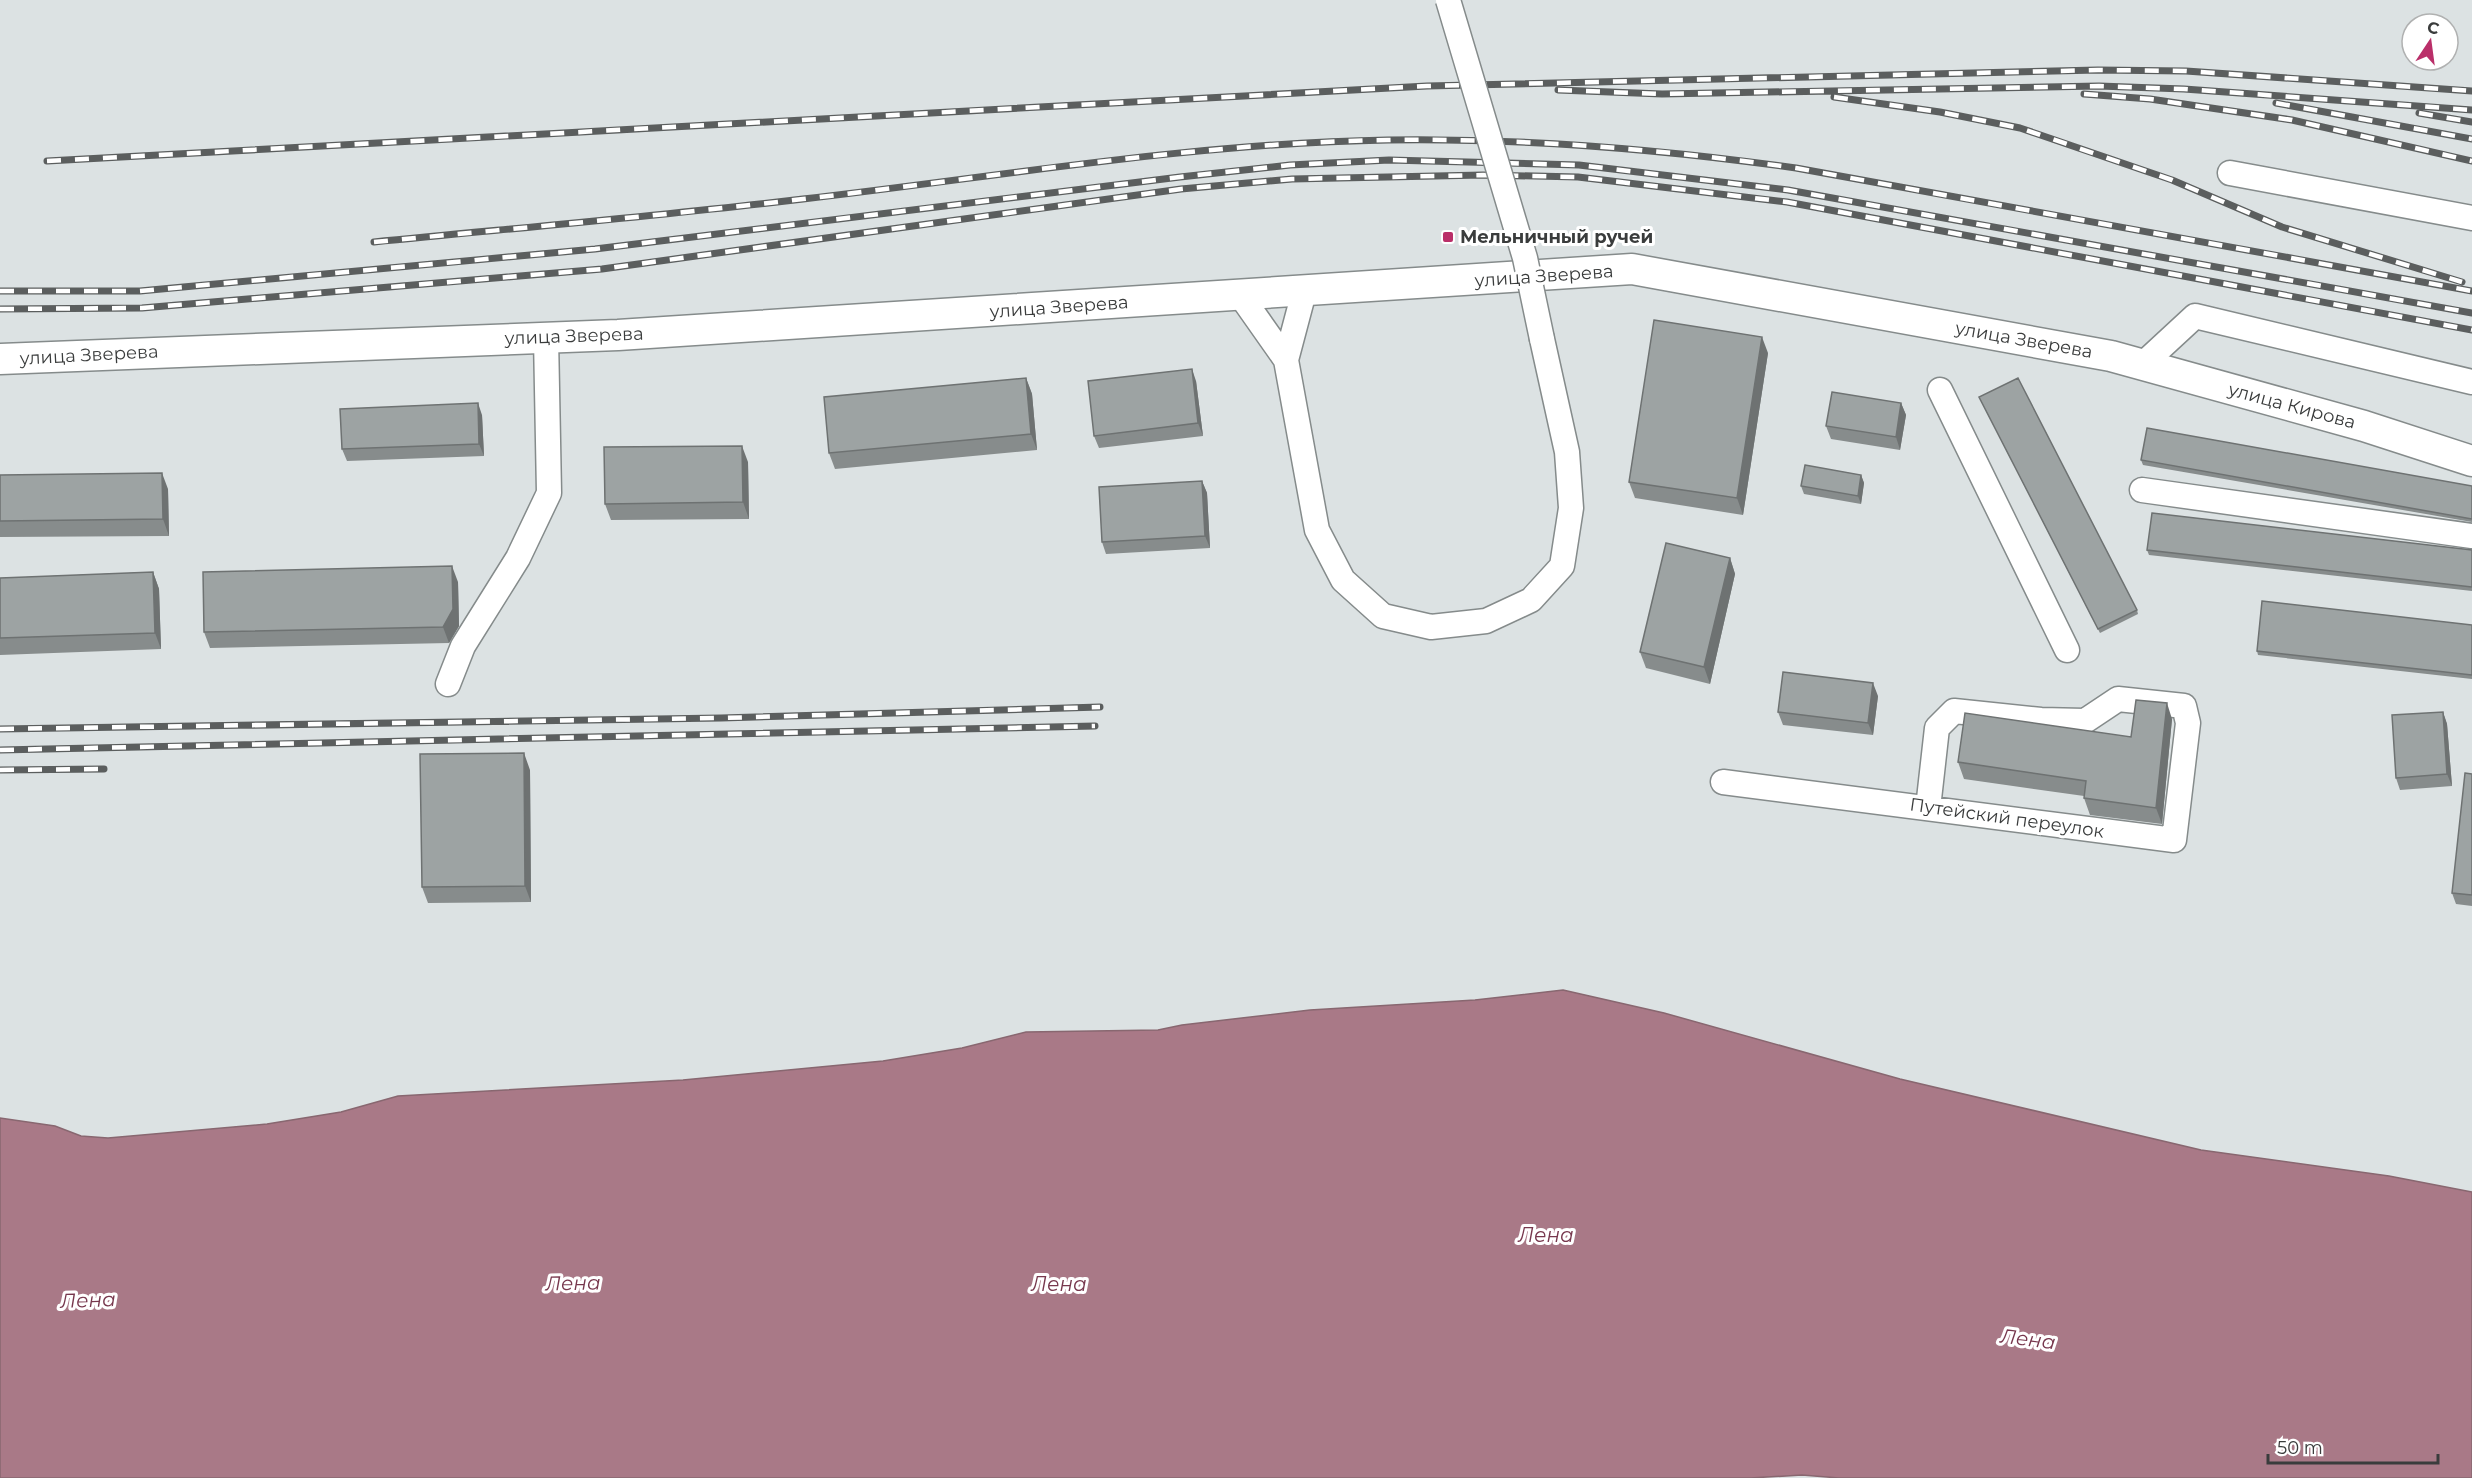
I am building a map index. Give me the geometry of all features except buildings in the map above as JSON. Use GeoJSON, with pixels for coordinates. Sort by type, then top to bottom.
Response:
{"type":"FeatureCollection","features":[{"type":"Feature","properties":{"kind":"main road","name":"улица Зверева"},"geometry":{"type":"LineString","coordinates":[[0,359],[546,337],[1241,296],[1632,269],[2111,356]]}},
{"type":"Feature","properties":{"kind":"main road","name":"улица Кирова"},"geometry":{"type":"LineString","coordinates":[[2111,356],[2364,426],[2472,461]]}},
{"type":"Feature","properties":{"kind":"street"},"geometry":{"type":"LineString","coordinates":[[1241,296],[1286,360],[1317,530],[1343,580],[1383,616],[1431,627],[1486,621],[1531,600],[1562,566],[1571,508],[1567,452],[1525,258],[1448,0]]}},
{"type":"Feature","properties":{"kind":"street"},"geometry":{"type":"LineString","coordinates":[[2230,173],[2472,218]]}},
{"type":"Feature","properties":{"kind":"street"},"geometry":{"type":"LineString","coordinates":[[1286,360],[1304,292]]}},
{"type":"Feature","properties":{"kind":"street"},"geometry":{"type":"LineString","coordinates":[[2142,364],[2195,316],[2472,382]]}},
{"type":"Feature","properties":{"kind":"street"},"geometry":{"type":"LineString","coordinates":[[448,684],[463,646],[518,558],[549,493],[546,337]]}},
{"type":"Feature","properties":{"kind":"street"},"geometry":{"type":"LineString","coordinates":[[1940,390],[2067,650]]}},
{"type":"Feature","properties":{"kind":"street"},"geometry":{"type":"LineString","coordinates":[[2142,490],[2472,536]]}},
{"type":"Feature","properties":{"kind":"street","name":"Путейский переулок"},"geometry":{"type":"LineString","coordinates":[[1723,782],[2174,840],[2188,723],[2184,706],[2118,699],[2085,721],[2041,720],[1954,711],[1937,728],[1928,808]]}},
{"type":"Feature","properties":{"kind":"water","name":"Лена"},"geometry":{"type":"Polygon","coordinates":[[[1563,990],[1664,1013],[1900,1079],[2201,1150],[2389,1176],[2472,1192],[2472,1478],[1839,1478],[1802,1475],[1750,1478],[0,1478],[0,1118],[55,1126],[81,1136],[108,1138],[267,1124],[341,1112],[398,1096],[683,1080],[883,1061],[962,1048],[1026,1032],[1158,1030],[1182,1025],[1310,1010],[1475,1000],[1563,990]]]}},
{"type":"Feature","properties":{"kind":"railway"},"geometry":{"type":"LineString","coordinates":[[47,161],[1427,86],[2098,70],[2186,71],[2472,91]]}},
{"type":"Feature","properties":{"kind":"railway"},"geometry":{"type":"LineString","coordinates":[[1558,90],[1662,94],[2099,86],[2184,89],[2472,110]]}},
{"type":"Feature","properties":{"kind":"railway"},"geometry":{"type":"LineString","coordinates":[[2084,94],[2150,99],[2292,120],[2472,161]]}},
{"type":"Feature","properties":{"kind":"railway"},"geometry":{"type":"LineString","coordinates":[[1834,97],[1940,112],[2020,128],[2172,180],[2282,227],[2462,282]]}},
{"type":"Feature","properties":{"kind":"railway"},"geometry":{"type":"LineString","coordinates":[[2276,103],[2472,139]]}},
{"type":"Feature","properties":{"kind":"railway"},"geometry":{"type":"LineString","coordinates":[[2419,113],[2472,122]]}},
{"type":"Feature","properties":{"kind":"railway"},"geometry":{"type":"LineString","coordinates":[[374,242],[749,205],[1094,162],[1241,147],[1388,140],[1490,141],[1643,150],[1796,168],[2472,291]]}},
{"type":"Feature","properties":{"kind":"railway"},"geometry":{"type":"LineString","coordinates":[[0,291],[140,291],[595,249],[1180,177],[1290,165],[1389,160],[1579,165],[1788,190],[2472,313]]}},
{"type":"Feature","properties":{"kind":"railway"},"geometry":{"type":"LineString","coordinates":[[0,309],[142,308],[602,269],[1181,189],[1292,179],[1483,175],[1578,177],[1787,202],[2472,330]]}},
{"type":"Feature","properties":{"kind":"railway"},"geometry":{"type":"LineString","coordinates":[[0,729],[721,718],[1100,707]]}},
{"type":"Feature","properties":{"kind":"railway"},"geometry":{"type":"LineString","coordinates":[[0,750],[1095,726]]}},
{"type":"Feature","properties":{"kind":"railway"},"geometry":{"type":"LineString","coordinates":[[0,770],[104,769]]}},
{"type":"Feature","properties":{"kind":"place","name":"Мельничный ручей"},"geometry":{"type":"Point","coordinates":[1448,237]}}]}
